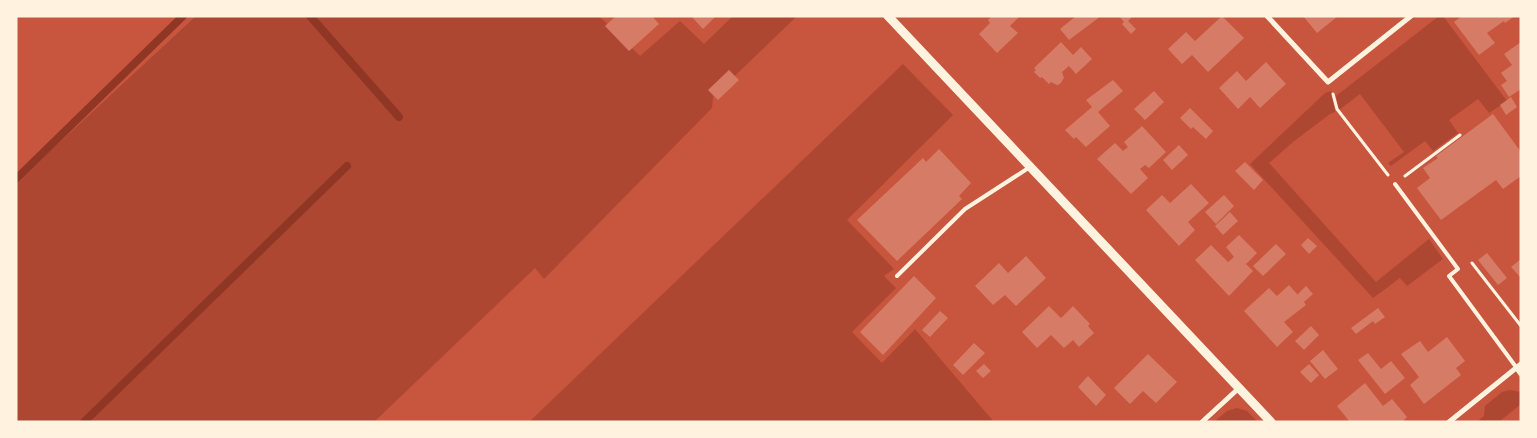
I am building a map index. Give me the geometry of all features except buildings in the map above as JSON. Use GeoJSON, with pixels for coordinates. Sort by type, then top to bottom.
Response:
{"type":"FeatureCollection","features":[{"type":"Feature","properties":{"kind":"street"},"geometry":{"type":"LineString","coordinates":[[888,16],[1271,422]]}},
{"type":"Feature","properties":{"kind":"street"},"geometry":{"type":"LineString","coordinates":[[1267,16],[1328,82],[1411,16]]}},
{"type":"Feature","properties":{"kind":"street"},"geometry":{"type":"LineString","coordinates":[[1449,422],[1518,365],[1521,374]]}},
{"type":"Feature","properties":{"kind":"street"},"geometry":{"type":"LineString","coordinates":[[1202,422],[1238,388]]}},
{"type":"Feature","properties":{"kind":"lane"},"geometry":{"type":"LineString","coordinates":[[897,276],[965,209],[1030,167]]}},
{"type":"Feature","properties":{"kind":"lane"},"geometry":{"type":"LineString","coordinates":[[1394,184],[1458,269],[1449,276],[1518,365]]}},
{"type":"Feature","properties":{"kind":"path"},"geometry":{"type":"LineString","coordinates":[[1328,82],[1332,89],[1337,109],[1394,184],[1460,135]]}},
{"type":"Feature","properties":{"kind":"path"},"geometry":{"type":"LineString","coordinates":[[1469,260],[1521,326]]}},
{"type":"Feature","properties":{"kind":"shaded area"},"geometry":{"type":"Polygon","coordinates":[[[196,16],[599,16],[640,56],[680,21],[704,44],[733,16],[797,16],[713,97],[712,108],[544,279],[535,268],[374,422],[16,422],[16,185],[196,16]]]}},
{"type":"Feature","properties":{"kind":"shaded area"},"geometry":{"type":"Polygon","coordinates":[[[1439,16],[1443,16],[1507,101],[1489,113],[1478,99],[1449,120],[1458,133],[1433,151],[1425,141],[1391,166],[1388,163],[1404,152],[1360,94],[1339,110],[1336,96],[1439,16]]]}},
{"type":"Feature","properties":{"kind":"shaded area"},"geometry":{"type":"Polygon","coordinates":[[[903,64],[953,115],[847,220],[894,269],[884,276],[896,288],[852,332],[882,363],[915,329],[994,422],[529,422],[903,64]]]}},
{"type":"Feature","properties":{"kind":"shaded area"},"geometry":{"type":"Polygon","coordinates":[[[1331,91],[1335,112],[1293,142],[1269,163],[1376,282],[1429,239],[1443,259],[1407,286],[1400,278],[1373,298],[1250,164],[1325,93],[1331,91]]]}},
{"type":"Feature","properties":{"kind":"shaded area"},"geometry":{"type":"Polygon","coordinates":[[[1510,390],[1521,392],[1521,404],[1499,422],[1477,422],[1484,416],[1485,406],[1502,392],[1510,390]]]}},
{"type":"Feature","properties":{"kind":"shaded area"},"geometry":{"type":"Polygon","coordinates":[[[1237,408],[1247,411],[1258,422],[1214,422],[1227,411],[1237,408]]]}},
{"type":"Feature","properties":{"kind":"waterway"},"geometry":{"type":"LineString","coordinates":[[16,179],[183,16]]}},
{"type":"Feature","properties":{"kind":"waterway"},"geometry":{"type":"LineString","coordinates":[[310,16],[399,117]]}},
{"type":"Feature","properties":{"kind":"waterway"},"geometry":{"type":"LineString","coordinates":[[84,422],[347,166]]}}]}
